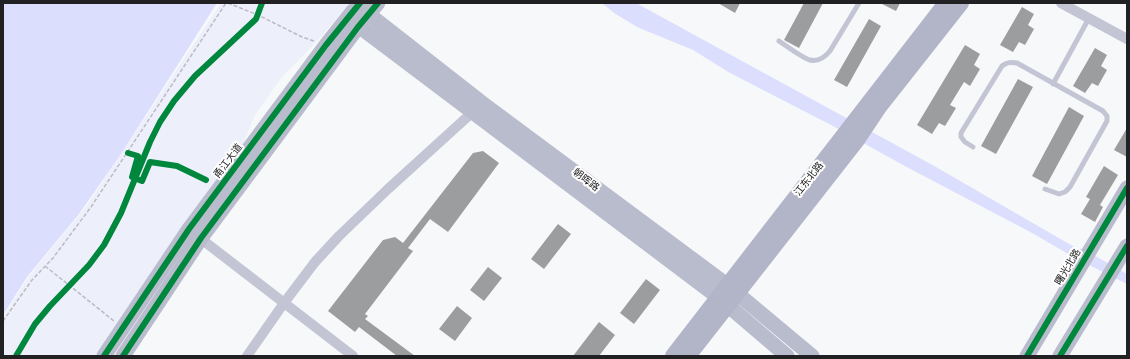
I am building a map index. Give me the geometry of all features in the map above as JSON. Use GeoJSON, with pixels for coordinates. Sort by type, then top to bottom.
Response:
{"type":"FeatureCollection","features":[{"type":"Feature","properties":{"kind":"main road","name":"江东北路"},"geometry":{"type":"LineString","coordinates":[[673,356],[728,295],[857,140],[870,110],[946,3]]}},
{"type":"Feature","properties":{"kind":"main road","name":"江东北路"},"geometry":{"type":"LineString","coordinates":[[688,356],[728,295],[840,140],[870,110],[961,3]]}},
{"type":"Feature","properties":{"kind":"main road","name":"甬江大道"},"geometry":{"type":"LineString","coordinates":[[104,356],[366,7]]}},
{"type":"Feature","properties":{"kind":"main road","name":"朝晖路"},"geometry":{"type":"LineString","coordinates":[[366,7],[477,108]]}},
{"type":"Feature","properties":{"kind":"main road","name":"甬江大道"},"geometry":{"type":"LineString","coordinates":[[123,356],[195,234],[326,45],[353,23]]}},
{"type":"Feature","properties":{"kind":"main road","name":"朝晖路"},"geometry":{"type":"LineString","coordinates":[[353,23],[477,108],[812,356]]}},
{"type":"Feature","properties":{"kind":"main road","name":"曙光北路"},"geometry":{"type":"LineString","coordinates":[[1027,356],[1127,188]]}},
{"type":"Feature","properties":{"kind":"main road"},"geometry":{"type":"LineString","coordinates":[[1060,356],[1127,246]]}},
{"type":"Feature","properties":{"kind":"main road","name":"朝晖路"},"geometry":{"type":"LineString","coordinates":[[728,295],[787,356]]}},
{"type":"Feature","properties":{"kind":"street"},"geometry":{"type":"LineString","coordinates":[[1061,3],[1127,39]]}},
{"type":"Feature","properties":{"kind":"street"},"geometry":{"type":"LineString","coordinates":[[247,356],[315,262],[339,236],[383,193],[477,108]]}},
{"type":"Feature","properties":{"kind":"street"},"geometry":{"type":"LineString","coordinates":[[195,234],[353,356]]}},
{"type":"Feature","properties":{"kind":"lane"},"geometry":{"type":"LineString","coordinates":[[779,41],[809,60],[818,60],[826,56],[830,51],[859,3]]}},
{"type":"Feature","properties":{"kind":"lane"},"geometry":{"type":"LineString","coordinates":[[1053,84],[1089,18]]}},
{"type":"Feature","properties":{"kind":"lane"},"geometry":{"type":"LineString","coordinates":[[973,147],[961,138],[961,133],[1005,63],[1011,62],[1016,64],[1103,112],[1107,116],[1107,121],[1070,187],[1059,194],[1045,189]]}},
{"type":"Feature","properties":{"kind":"path"},"geometry":{"type":"LineString","coordinates":[[3,321],[32,280],[53,258],[130,154],[183,67],[227,3],[326,45]]}},
{"type":"Feature","properties":{"kind":"path"},"geometry":{"type":"LineString","coordinates":[[46,266],[115,322]]}},
{"type":"Feature","properties":{"kind":"path"},"geometry":{"type":"LineString","coordinates":[[65,290],[75,280]]}},
{"type":"Feature","properties":{"kind":"shaded area"},"geometry":{"type":"Polygon","coordinates":[[[221,3],[351,3],[306,53],[281,78],[255,115],[243,144],[98,356],[3,356],[3,317],[26,281],[86,207],[221,3]]]}},
{"type":"Feature","properties":{"kind":"water"},"geometry":{"type":"Polygon","coordinates":[[[3,3],[217,3],[121,154],[79,214],[27,277],[3,315],[3,3]]]}},
{"type":"Feature","properties":{"kind":"water"},"geometry":{"type":"Polygon","coordinates":[[[602,3],[636,3],[936,167],[1076,248],[1083,249],[1127,274],[1127,284],[1075,258],[1034,234],[901,164],[833,126],[730,73],[693,50],[637,27],[614,13],[602,3]]]}},
{"type":"Feature","properties":{"kind":"building"},"geometry":{"type":"Polygon","coordinates":[[[718,3],[740,3],[735,13],[718,3]]]}},
{"type":"Feature","properties":{"kind":"building"},"geometry":{"type":"Polygon","coordinates":[[[804,3],[823,3],[799,48],[784,40],[804,3]]]}},
{"type":"Feature","properties":{"kind":"building"},"geometry":{"type":"Polygon","coordinates":[[[880,3],[900,3],[896,11],[880,3]]]}},
{"type":"Feature","properties":{"kind":"building"},"geometry":{"type":"Polygon","coordinates":[[[1022,7],[1034,14],[1028,25],[1034,29],[1025,45],[1019,42],[1013,52],[1000,45],[1022,7]]]}},
{"type":"Feature","properties":{"kind":"building"},"geometry":{"type":"Polygon","coordinates":[[[869,19],[881,26],[847,87],[834,80],[869,19]]]}},
{"type":"Feature","properties":{"kind":"building"},"geometry":{"type":"Polygon","coordinates":[[[965,45],[980,54],[974,65],[980,69],[970,86],[964,82],[950,105],[956,108],[945,126],[939,123],[932,134],[917,125],[965,45]]]}},
{"type":"Feature","properties":{"kind":"building"},"geometry":{"type":"Polygon","coordinates":[[[1095,48],[1107,55],[1101,66],[1107,70],[1098,86],[1092,83],[1085,93],[1073,86],[1095,48]]]}},
{"type":"Feature","properties":{"kind":"building"},"geometry":{"type":"Polygon","coordinates":[[[1018,79],[1033,87],[996,154],[981,146],[1018,79]]]}},
{"type":"Feature","properties":{"kind":"building"},"geometry":{"type":"Polygon","coordinates":[[[1069,107],[1084,116],[1047,184],[1032,176],[1069,107]]]}},
{"type":"Feature","properties":{"kind":"building"},"geometry":{"type":"Polygon","coordinates":[[[1127,128],[1127,157],[1114,150],[1127,128]]]}},
{"type":"Feature","properties":{"kind":"building"},"geometry":{"type":"Polygon","coordinates":[[[483,151],[499,163],[448,232],[430,219],[408,248],[413,251],[365,314],[368,316],[365,319],[415,356],[397,356],[359,327],[355,332],[328,311],[383,240],[395,237],[403,243],[473,153],[483,151]]]}},
{"type":"Feature","properties":{"kind":"building"},"geometry":{"type":"Polygon","coordinates":[[[1104,166],[1118,175],[1100,205],[1103,207],[1095,222],[1081,214],[1090,199],[1086,197],[1104,166]]]}},
{"type":"Feature","properties":{"kind":"building"},"geometry":{"type":"Polygon","coordinates":[[[558,224],[571,234],[544,269],[531,259],[558,224]]]}},
{"type":"Feature","properties":{"kind":"building"},"geometry":{"type":"Polygon","coordinates":[[[488,267],[502,278],[484,301],[470,290],[488,267]]]}},
{"type":"Feature","properties":{"kind":"building"},"geometry":{"type":"Polygon","coordinates":[[[646,279],[660,290],[634,324],[620,313],[646,279]]]}},
{"type":"Feature","properties":{"kind":"building"},"geometry":{"type":"Polygon","coordinates":[[[457,306],[472,318],[455,341],[439,329],[457,306]]]}},
{"type":"Feature","properties":{"kind":"building"},"geometry":{"type":"Polygon","coordinates":[[[599,322],[615,335],[599,356],[573,356],[599,322]]]}},
{"type":"Feature","properties":{"kind":"cycle path"},"geometry":{"type":"LineString","coordinates":[[16,356],[35,324],[89,265],[104,245],[121,213],[150,142],[160,122],[174,101],[195,76],[256,19],[262,3]]}},
{"type":"Feature","properties":{"kind":"cycle path"},"geometry":{"type":"LineString","coordinates":[[104,356],[189,229],[326,45],[360,3]]}},
{"type":"Feature","properties":{"kind":"cycle path"},"geometry":{"type":"LineString","coordinates":[[123,356],[201,238],[358,27],[378,3]]}},
{"type":"Feature","properties":{"kind":"cycle path"},"geometry":{"type":"LineString","coordinates":[[128,153],[138,156],[132,177],[142,181],[150,162],[177,166],[206,180]]}},
{"type":"Feature","properties":{"kind":"cycle path"},"geometry":{"type":"LineString","coordinates":[[1027,356],[1127,188]]}},
{"type":"Feature","properties":{"kind":"cycle path"},"geometry":{"type":"LineString","coordinates":[[1060,356],[1127,246]]}}]}
